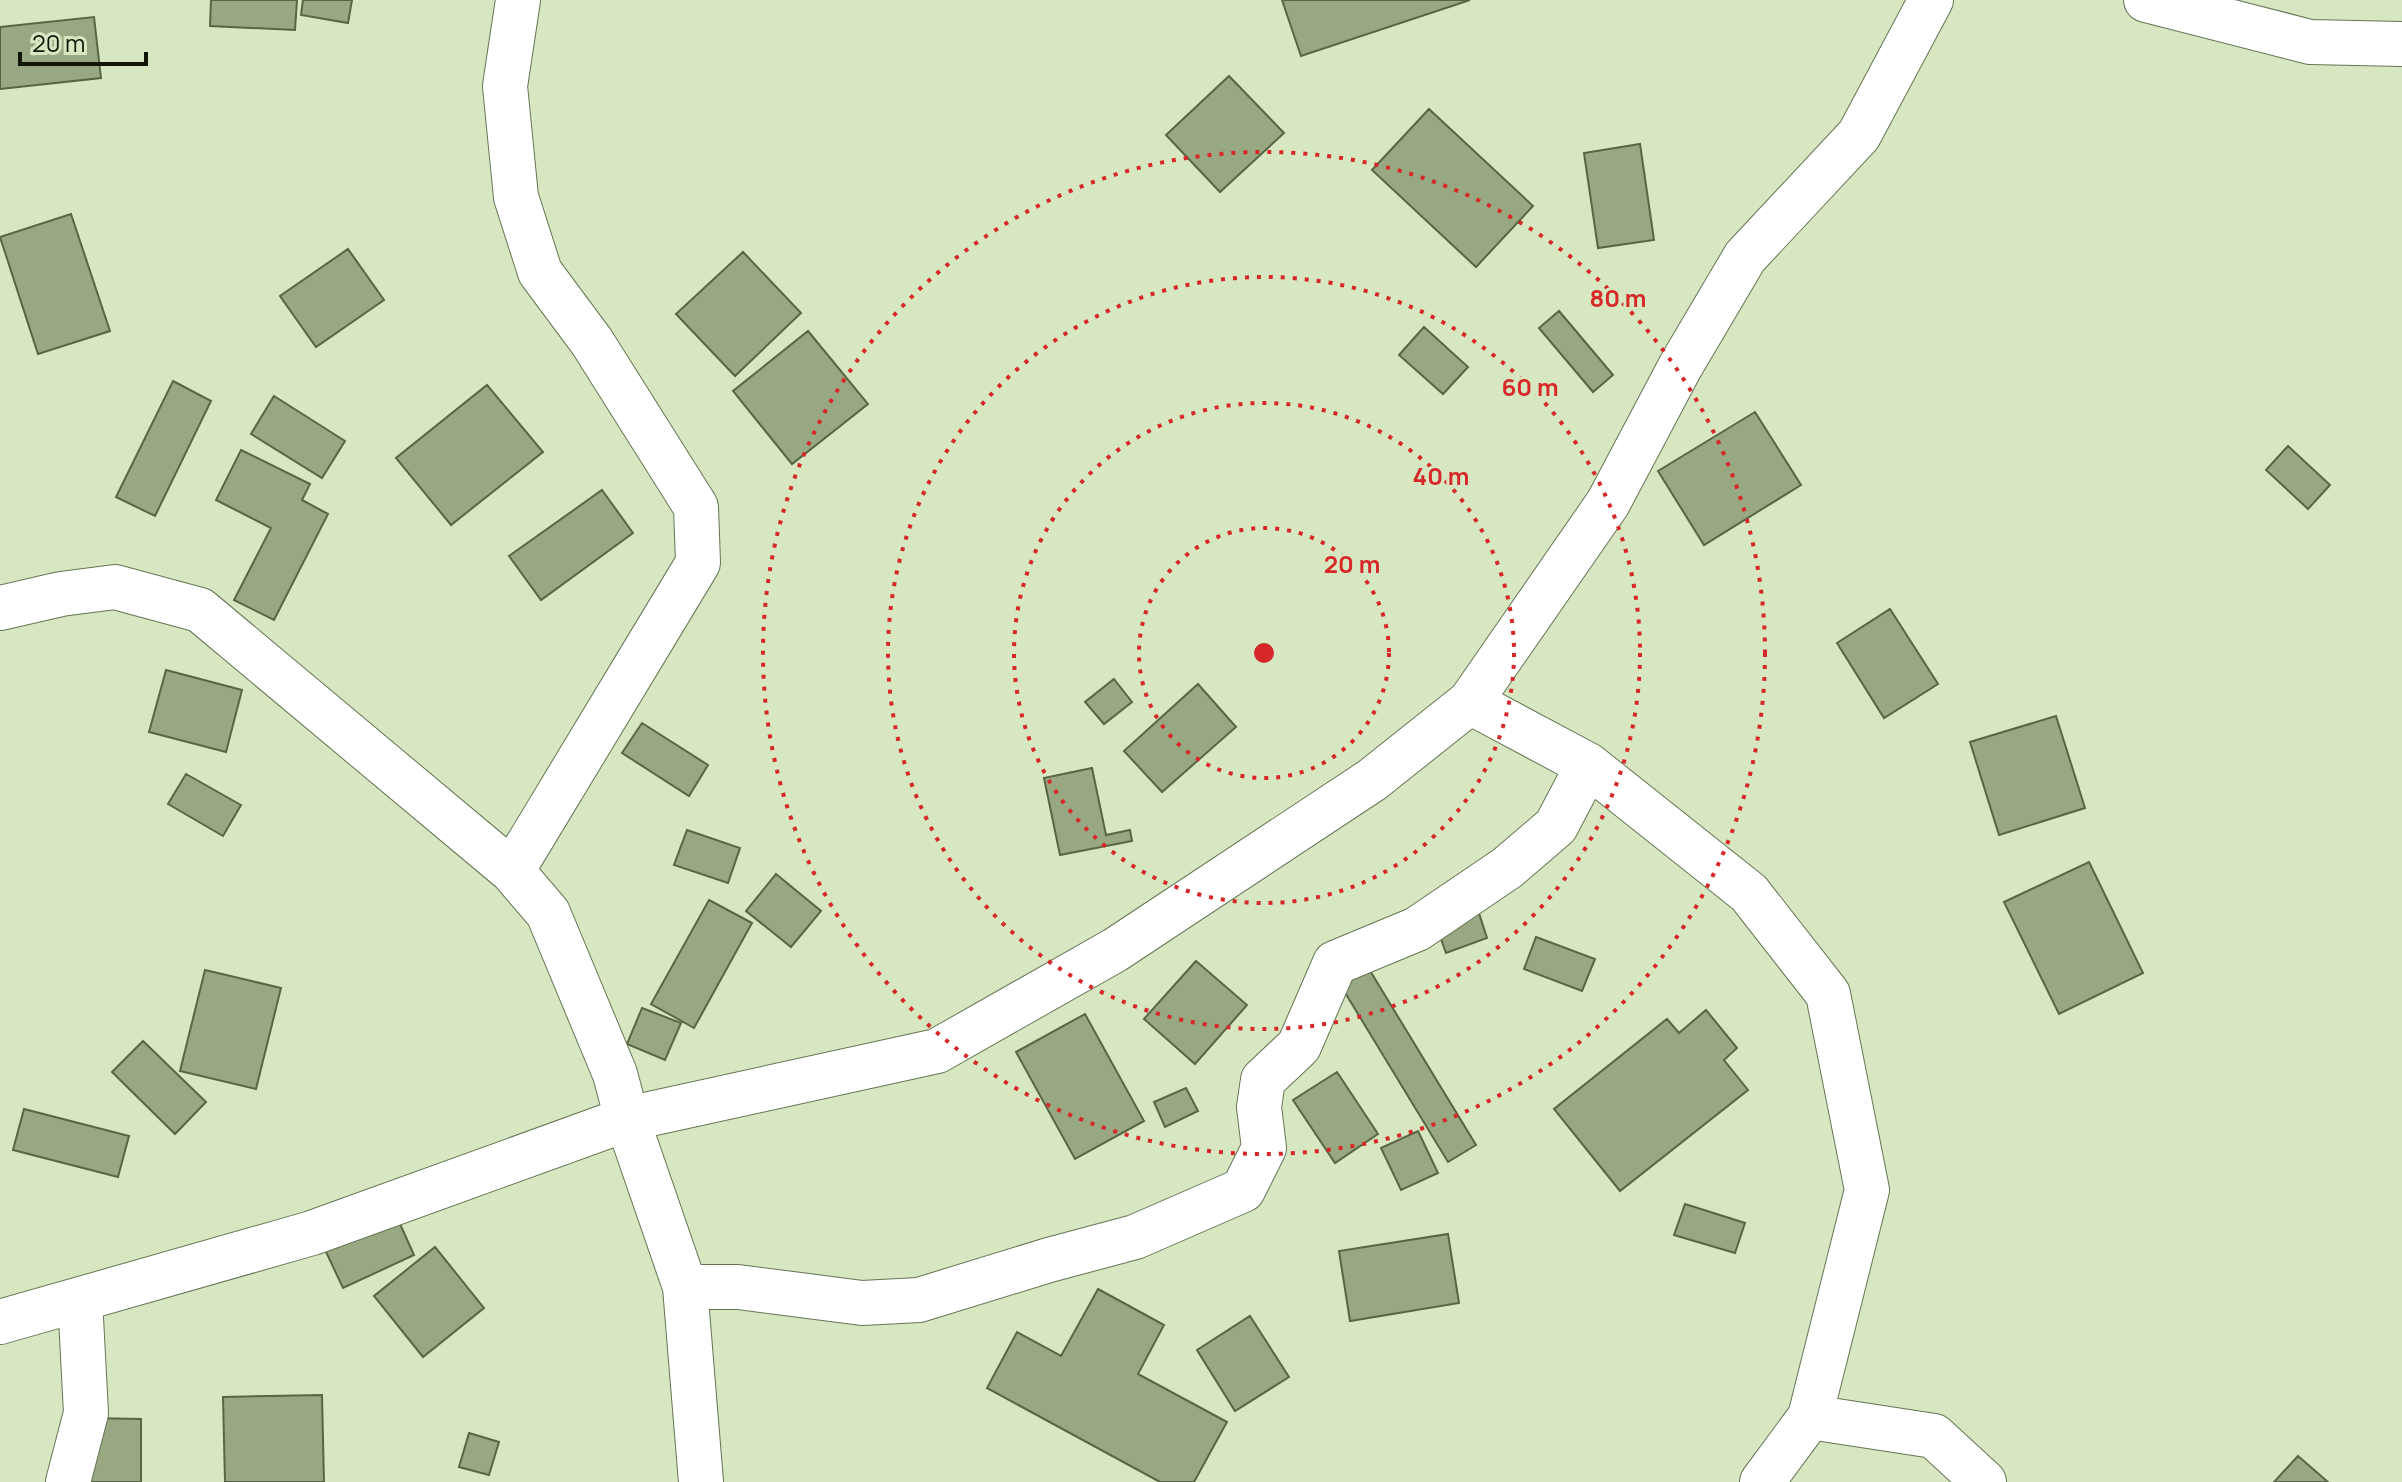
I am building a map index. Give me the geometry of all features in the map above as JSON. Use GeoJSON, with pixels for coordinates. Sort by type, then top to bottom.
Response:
{"type":"FeatureCollection","features":[{"type":"Feature","properties":{"kind":"street"},"geometry":{"type":"LineString","coordinates":[[512,871],[698,563],[696,507],[592,342],[540,272],[516,197],[505,86],[518,0]]}},
{"type":"Feature","properties":{"kind":"street"},"geometry":{"type":"LineString","coordinates":[[0,1322],[312,1233],[627,1119],[937,1051],[1115,950],[1372,780],[1470,702],[1608,503],[1680,367],[1745,257],[1859,135],[1931,0]]}},
{"type":"Feature","properties":{"kind":"street"},"geometry":{"type":"LineString","coordinates":[[2146,0],[2310,42],[2402,44]]}},
{"type":"Feature","properties":{"kind":"street"},"geometry":{"type":"LineString","coordinates":[[0,608],[61,594],[115,587],[200,610],[512,871],[548,913],[615,1074],[627,1119],[685,1287],[701,1482]]}},
{"type":"Feature","properties":{"kind":"street"},"geometry":{"type":"LineString","coordinates":[[1470,702],[1588,765],[1749,893],[1828,994],[1867,1190],[1810,1417],[1762,1482]]}},
{"type":"Feature","properties":{"kind":"street"},"geometry":{"type":"LineString","coordinates":[[685,1287],[738,1287],[862,1303],[919,1300],[1135,1237],[1243,1190],[1264,1148],[1259,1107],[1263,1080],[1299,1046],[1335,963],[1417,929],[1507,868],[1556,826],[1588,765]]}},
{"type":"Feature","properties":{"kind":"street"},"geometry":{"type":"LineString","coordinates":[[68,1482],[86,1413],[80,1299]]}},
{"type":"Feature","properties":{"kind":"street"},"geometry":{"type":"LineString","coordinates":[[1810,1417],[1934,1436],[1984,1482]]}},
{"type":"Feature","properties":{"kind":"building"},"geometry":{"type":"Polygon","coordinates":[[[211,0],[297,0],[295,30],[210,26],[211,0]]]}},
{"type":"Feature","properties":{"kind":"building"},"geometry":{"type":"Polygon","coordinates":[[[303,0],[352,0],[348,23],[301,15],[303,0]]]}},
{"type":"Feature","properties":{"kind":"building"},"geometry":{"type":"Polygon","coordinates":[[[1282,0],[1470,0],[1301,56],[1282,0]]]}},
{"type":"Feature","properties":{"kind":"building"},"geometry":{"type":"Polygon","coordinates":[[[94,17],[101,78],[0,89],[0,27],[94,17]]]}},
{"type":"Feature","properties":{"kind":"building"},"geometry":{"type":"Polygon","coordinates":[[[1229,76],[1284,133],[1220,192],[1166,135],[1229,76]]]}},
{"type":"Feature","properties":{"kind":"building"},"geometry":{"type":"Polygon","coordinates":[[[1429,109],[1533,206],[1476,267],[1372,170],[1429,109]]]}},
{"type":"Feature","properties":{"kind":"building"},"geometry":{"type":"Polygon","coordinates":[[[1640,144],[1654,240],[1598,248],[1584,153],[1640,144]]]}},
{"type":"Feature","properties":{"kind":"building"},"geometry":{"type":"Polygon","coordinates":[[[71,214],[110,331],[38,354],[0,237],[71,214]]]}},
{"type":"Feature","properties":{"kind":"building"},"geometry":{"type":"Polygon","coordinates":[[[348,249],[384,300],[316,347],[280,296],[348,249]]]}},
{"type":"Feature","properties":{"kind":"building"},"geometry":{"type":"Polygon","coordinates":[[[743,252],[801,313],[735,376],[676,314],[743,252]]]}},
{"type":"Feature","properties":{"kind":"building"},"geometry":{"type":"Polygon","coordinates":[[[1559,311],[1613,375],[1593,392],[1539,328],[1559,311]]]}},
{"type":"Feature","properties":{"kind":"building"},"geometry":{"type":"Polygon","coordinates":[[[1424,327],[1468,367],[1443,394],[1399,355],[1424,327]]]}},
{"type":"Feature","properties":{"kind":"building"},"geometry":{"type":"Polygon","coordinates":[[[808,331],[868,404],[792,464],[733,391],[808,331]]]}},
{"type":"Feature","properties":{"kind":"building"},"geometry":{"type":"Polygon","coordinates":[[[173,381],[211,401],[155,516],[116,497],[173,381]]]}},
{"type":"Feature","properties":{"kind":"building"},"geometry":{"type":"Polygon","coordinates":[[[487,385],[543,452],[451,525],[396,458],[487,385]]]}},
{"type":"Feature","properties":{"kind":"building"},"geometry":{"type":"Polygon","coordinates":[[[274,396],[345,441],[322,478],[251,434],[274,396]]]}},
{"type":"Feature","properties":{"kind":"building"},"geometry":{"type":"Polygon","coordinates":[[[1755,412],[1801,485],[1704,545],[1658,471],[1755,412]]]}},
{"type":"Feature","properties":{"kind":"building"},"geometry":{"type":"Polygon","coordinates":[[[2288,446],[2330,485],[2308,509],[2266,470],[2288,446]]]}},
{"type":"Feature","properties":{"kind":"building"},"geometry":{"type":"Polygon","coordinates":[[[241,450],[310,484],[302,500],[328,514],[274,620],[234,600],[271,528],[216,500],[241,450]]]}},
{"type":"Feature","properties":{"kind":"building"},"geometry":{"type":"Polygon","coordinates":[[[602,490],[633,533],[541,600],[509,556],[602,490]]]}},
{"type":"Feature","properties":{"kind":"building"},"geometry":{"type":"Polygon","coordinates":[[[1890,609],[1938,684],[1884,718],[1837,643],[1890,609]]]}},
{"type":"Feature","properties":{"kind":"building"},"geometry":{"type":"Polygon","coordinates":[[[166,670],[242,690],[226,752],[149,732],[166,670]]]}},
{"type":"Feature","properties":{"kind":"building"},"geometry":{"type":"Polygon","coordinates":[[[1114,679],[1132,702],[1104,724],[1085,702],[1114,679]]]}},
{"type":"Feature","properties":{"kind":"building"},"geometry":{"type":"Polygon","coordinates":[[[1198,684],[1236,727],[1162,792],[1124,751],[1198,684]]]}},
{"type":"Feature","properties":{"kind":"building"},"geometry":{"type":"Polygon","coordinates":[[[2056,716],[2085,808],[1999,835],[1970,742],[2056,716]]]}},
{"type":"Feature","properties":{"kind":"building"},"geometry":{"type":"Polygon","coordinates":[[[642,723],[708,765],[689,796],[622,753],[642,723]]]}},
{"type":"Feature","properties":{"kind":"building"},"geometry":{"type":"Polygon","coordinates":[[[1092,768],[1106,835],[1130,830],[1132,841],[1060,855],[1044,778],[1092,768]]]}},
{"type":"Feature","properties":{"kind":"building"},"geometry":{"type":"Polygon","coordinates":[[[186,774],[241,805],[223,836],[168,804],[186,774]]]}},
{"type":"Feature","properties":{"kind":"building"},"geometry":{"type":"Polygon","coordinates":[[[687,830],[740,848],[728,883],[674,865],[687,830]]]}},
{"type":"Feature","properties":{"kind":"building"},"geometry":{"type":"Polygon","coordinates":[[[2089,862],[2143,973],[2059,1014],[2004,902],[2089,862]]]}},
{"type":"Feature","properties":{"kind":"building"},"geometry":{"type":"Polygon","coordinates":[[[776,874],[821,911],[791,947],[746,911],[776,874]]]}},
{"type":"Feature","properties":{"kind":"building"},"geometry":{"type":"Polygon","coordinates":[[[709,900],[752,923],[694,1028],[651,1004],[709,900]]]}},
{"type":"Feature","properties":{"kind":"building"},"geometry":{"type":"Polygon","coordinates":[[[1478,910],[1487,938],[1446,953],[1436,925],[1478,910]]]}},
{"type":"Feature","properties":{"kind":"building"},"geometry":{"type":"Polygon","coordinates":[[[1536,937],[1595,959],[1582,991],[1524,969],[1536,937]]]}},
{"type":"Feature","properties":{"kind":"building"},"geometry":{"type":"Polygon","coordinates":[[[1196,961],[1247,1005],[1195,1064],[1144,1019],[1196,961]]]}},
{"type":"Feature","properties":{"kind":"building"},"geometry":{"type":"Polygon","coordinates":[[[1369,969],[1476,1145],[1448,1162],[1341,986],[1369,969]]]}},
{"type":"Feature","properties":{"kind":"building"},"geometry":{"type":"Polygon","coordinates":[[[205,970],[281,988],[256,1089],[180,1071],[205,970]]]}},
{"type":"Feature","properties":{"kind":"building"},"geometry":{"type":"Polygon","coordinates":[[[642,1008],[681,1023],[665,1060],[627,1044],[642,1008]]]}},
{"type":"Feature","properties":{"kind":"building"},"geometry":{"type":"Polygon","coordinates":[[[1706,1010],[1737,1048],[1724,1060],[1748,1090],[1620,1191],[1554,1109],[1667,1019],[1679,1033],[1706,1010]]]}},
{"type":"Feature","properties":{"kind":"building"},"geometry":{"type":"Polygon","coordinates":[[[1085,1014],[1144,1121],[1075,1159],[1016,1052],[1085,1014]]]}},
{"type":"Feature","properties":{"kind":"building"},"geometry":{"type":"Polygon","coordinates":[[[143,1041],[206,1102],[175,1134],[112,1072],[143,1041]]]}},
{"type":"Feature","properties":{"kind":"building"},"geometry":{"type":"Polygon","coordinates":[[[1337,1072],[1378,1134],[1335,1163],[1293,1100],[1337,1072]]]}},
{"type":"Feature","properties":{"kind":"building"},"geometry":{"type":"Polygon","coordinates":[[[1186,1088],[1198,1111],[1165,1127],[1154,1102],[1186,1088]]]}},
{"type":"Feature","properties":{"kind":"building"},"geometry":{"type":"Polygon","coordinates":[[[24,1109],[129,1136],[118,1177],[13,1150],[24,1109]]]}},
{"type":"Feature","properties":{"kind":"building"},"geometry":{"type":"Polygon","coordinates":[[[1418,1131],[1438,1173],[1401,1190],[1381,1148],[1418,1131]]]}},
{"type":"Feature","properties":{"kind":"building"},"geometry":{"type":"Polygon","coordinates":[[[1685,1204],[1745,1223],[1735,1253],[1674,1235],[1685,1204]]]}},
{"type":"Feature","properties":{"kind":"building"},"geometry":{"type":"Polygon","coordinates":[[[392,1206],[414,1255],[343,1288],[320,1239],[392,1206]]]}},
{"type":"Feature","properties":{"kind":"building"},"geometry":{"type":"Polygon","coordinates":[[[1448,1234],[1459,1303],[1350,1321],[1339,1251],[1448,1234]]]}},
{"type":"Feature","properties":{"kind":"building"},"geometry":{"type":"Polygon","coordinates":[[[435,1247],[484,1308],[423,1357],[374,1296],[435,1247]]]}},
{"type":"Feature","properties":{"kind":"building"},"geometry":{"type":"Polygon","coordinates":[[[1098,1289],[1164,1325],[1138,1374],[1227,1422],[1194,1482],[1160,1482],[987,1388],[1017,1332],[1061,1356],[1098,1289]]]}},
{"type":"Feature","properties":{"kind":"building"},"geometry":{"type":"Polygon","coordinates":[[[1250,1316],[1289,1377],[1235,1411],[1197,1350],[1250,1316]]]}},
{"type":"Feature","properties":{"kind":"building"},"geometry":{"type":"Polygon","coordinates":[[[322,1395],[324,1482],[225,1482],[223,1397],[322,1395]]]}},
{"type":"Feature","properties":{"kind":"building"},"geometry":{"type":"Polygon","coordinates":[[[89,1418],[141,1419],[141,1482],[88,1482],[89,1418]]]}},
{"type":"Feature","properties":{"kind":"building"},"geometry":{"type":"Polygon","coordinates":[[[469,1433],[499,1442],[489,1475],[459,1467],[469,1433]]]}},
{"type":"Feature","properties":{"kind":"building"},"geometry":{"type":"Polygon","coordinates":[[[2298,1456],[2328,1482],[2274,1482],[2298,1456]]]}}]}
